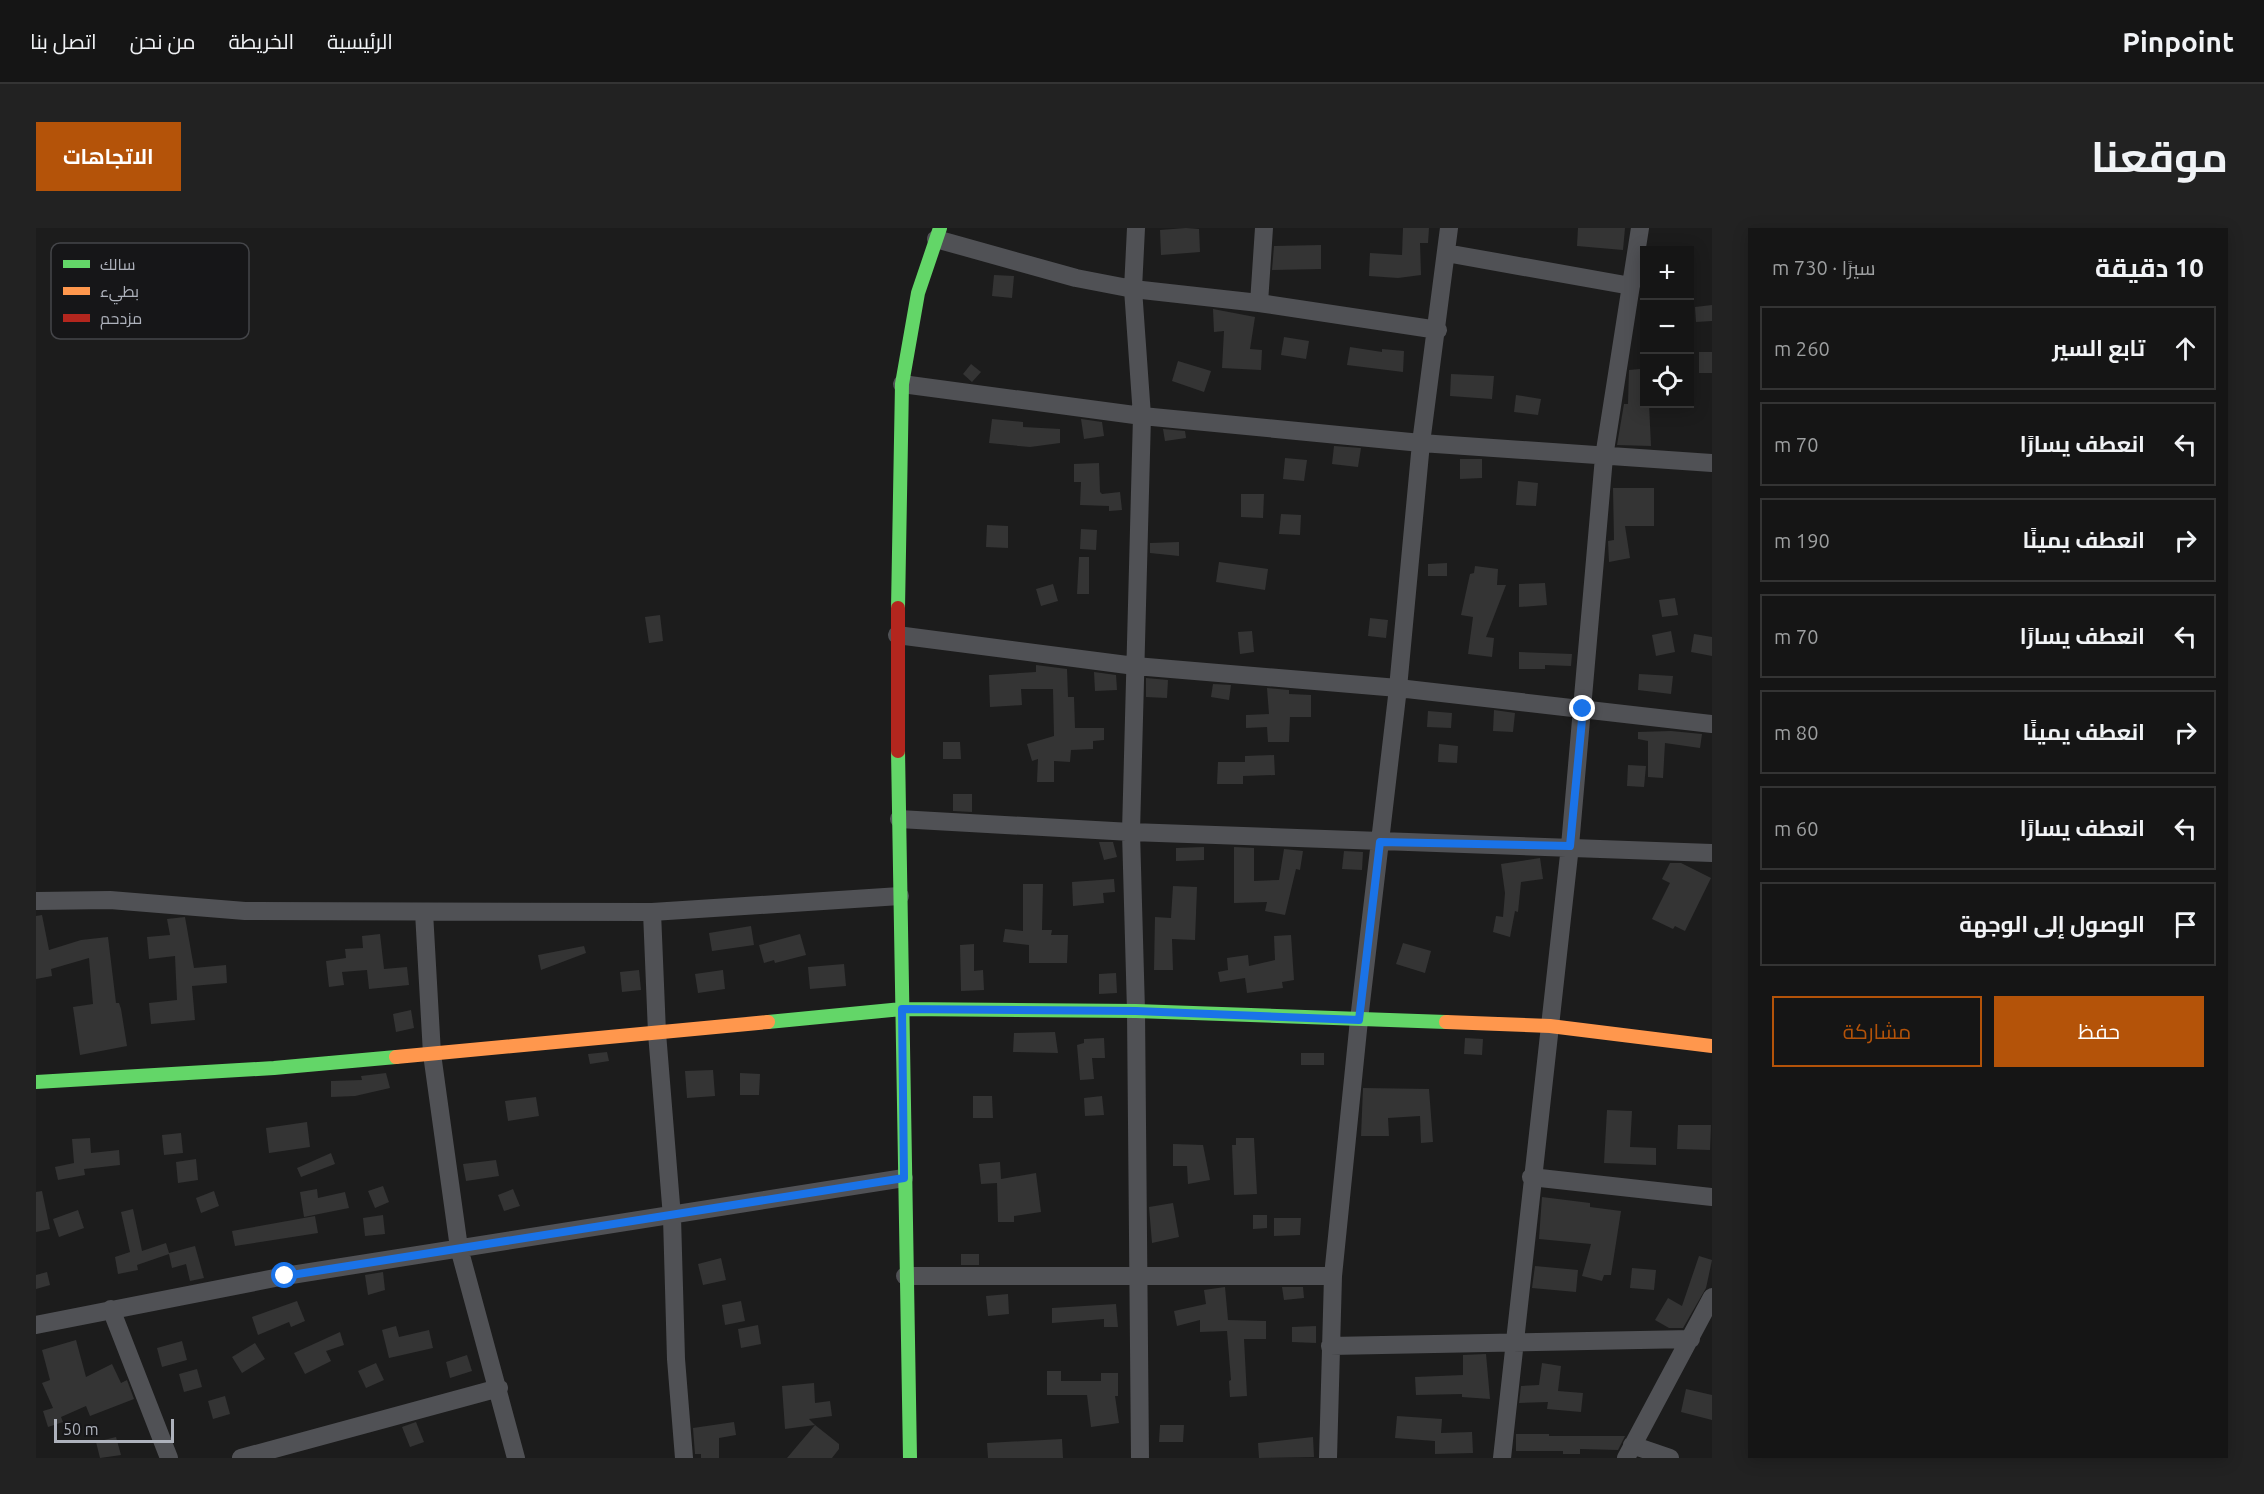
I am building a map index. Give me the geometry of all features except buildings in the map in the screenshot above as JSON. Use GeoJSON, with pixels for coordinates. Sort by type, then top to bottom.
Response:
{"type":"FeatureCollection","features":[{"type":"Feature","properties":{"kind":"street"},"geometry":{"type":"LineString","coordinates":[[1136,228],[1133,289],[1142,416],[1131,832],[1136,1011],[1140,1458]]}},
{"type":"Feature","properties":{"kind":"street"},"geometry":{"type":"LineString","coordinates":[[1258,303],[1264,228]]}},
{"type":"Feature","properties":{"kind":"street"},"geometry":{"type":"LineString","coordinates":[[1328,1458],[1333,1276],[1359,1020],[1398,688],[1421,444],[1438,330],[1449,228]]}},
{"type":"Feature","properties":{"kind":"street"},"geometry":{"type":"LineString","coordinates":[[1502,1458],[1570,846],[1604,458],[1640,228]]}},
{"type":"Feature","properties":{"kind":"street"},"geometry":{"type":"LineString","coordinates":[[910,1458],[905,1276],[897,635],[902,384],[918,293],[938,234],[1076,278],[1133,289],[1258,303],[1438,330]]}},
{"type":"Feature","properties":{"kind":"street"},"geometry":{"type":"LineString","coordinates":[[1446,254],[1631,286]]}},
{"type":"Feature","properties":{"kind":"street"},"geometry":{"type":"LineString","coordinates":[[902,384],[1142,416],[1421,444],[1604,458],[1712,463]]}},
{"type":"Feature","properties":{"kind":"street"},"geometry":{"type":"LineString","coordinates":[[897,635],[1136,666],[1398,688],[1712,724]]}},
{"type":"Feature","properties":{"kind":"street"},"geometry":{"type":"LineString","coordinates":[[899,819],[1131,832],[1380,842],[1570,846],[1712,854]]}},
{"type":"Feature","properties":{"kind":"street"},"geometry":{"type":"LineString","coordinates":[[36,901],[110,900],[245,911],[652,912],[900,896]]}},
{"type":"Feature","properties":{"kind":"street"},"geometry":{"type":"LineString","coordinates":[[424,912],[432,1054],[459,1248],[516,1458]]}},
{"type":"Feature","properties":{"kind":"street"},"geometry":{"type":"LineString","coordinates":[[652,912],[657,1033],[672,1217],[676,1359],[684,1458]]}},
{"type":"Feature","properties":{"kind":"street"},"geometry":{"type":"LineString","coordinates":[[36,1082],[274,1068],[902,1009],[1136,1011],[1550,1026],[1712,1046]]}},
{"type":"Feature","properties":{"kind":"street"},"geometry":{"type":"LineString","coordinates":[[1532,1177],[1712,1197]]}},
{"type":"Feature","properties":{"kind":"street"},"geometry":{"type":"LineString","coordinates":[[36,1325],[285,1276],[672,1217],[904,1178]]}},
{"type":"Feature","properties":{"kind":"street"},"geometry":{"type":"LineString","coordinates":[[905,1276],[1333,1276]]}},
{"type":"Feature","properties":{"kind":"street"},"geometry":{"type":"LineString","coordinates":[[1670,1458],[1629,1451],[1691,1340],[1707,1319],[1712,1297]]}},
{"type":"Feature","properties":{"kind":"street"},"geometry":{"type":"LineString","coordinates":[[111,1309],[169,1458]]}},
{"type":"Feature","properties":{"kind":"street"},"geometry":{"type":"LineString","coordinates":[[1330,1346],[1691,1340]]}},
{"type":"Feature","properties":{"kind":"street"},"geometry":{"type":"LineString","coordinates":[[241,1458],[499,1389]]}},
{"type":"Feature","properties":{"kind":"traffic: fast"},"geometry":{"type":"LineString","coordinates":[[898,608],[902,384],[918,293],[940,228]]}},
{"type":"Feature","properties":{"kind":"traffic: fast"},"geometry":{"type":"LineString","coordinates":[[898,751],[910,1458]]}},
{"type":"Feature","properties":{"kind":"traffic: fast"},"geometry":{"type":"LineString","coordinates":[[768,1022],[902,1009],[1136,1011],[1446,1022]]}},
{"type":"Feature","properties":{"kind":"traffic: fast"},"geometry":{"type":"LineString","coordinates":[[36,1082],[274,1068],[396,1057]]}},
{"type":"Feature","properties":{"kind":"traffic: slow"},"geometry":{"type":"LineString","coordinates":[[396,1057],[768,1022]]}},
{"type":"Feature","properties":{"kind":"traffic: slow"},"geometry":{"type":"LineString","coordinates":[[1446,1022],[1550,1026],[1712,1046]]}},
{"type":"Feature","properties":{"kind":"traffic: jam"},"geometry":{"type":"LineString","coordinates":[[898,608],[898,751]]}},
{"type":"Feature","properties":{"kind":"route"},"geometry":{"type":"LineString","coordinates":[[285,1276],[672,1217],[904,1178],[902,1009],[1136,1011],[1359,1020],[1380,842],[1570,846],[1583,709]]}}]}
